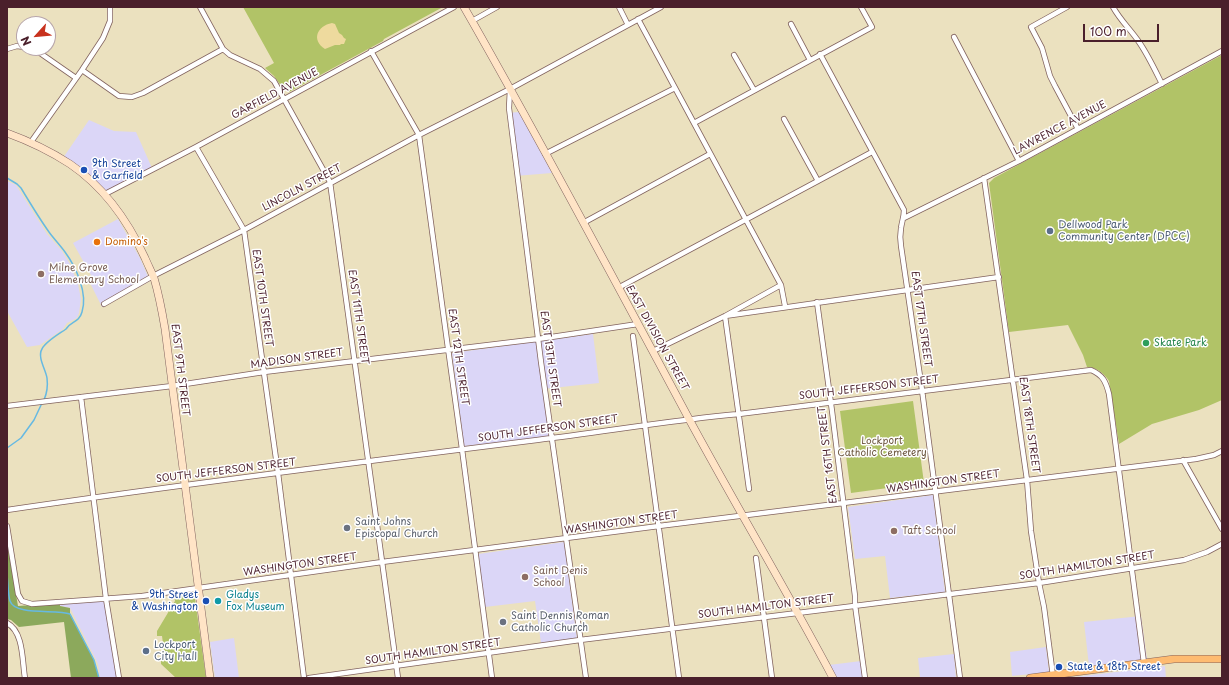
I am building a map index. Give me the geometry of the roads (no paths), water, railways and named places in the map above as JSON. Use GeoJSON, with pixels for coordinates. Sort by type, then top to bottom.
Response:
{"type":"FeatureCollection","features":[{"type":"Feature","properties":{"kind":"main road"},"geometry":{"type":"LineString","coordinates":[[1030,678],[1174,659],[1222,659]]}},
{"type":"Feature","properties":{"kind":"street"},"geometry":{"type":"LineString","coordinates":[[31,142],[103,38],[110,21],[110,7]]}},
{"type":"Feature","properties":{"kind":"street","name":"EAST 11TH STREET"},"geometry":{"type":"LineString","coordinates":[[200,7],[223,49],[230,55],[255,66],[274,81],[330,182],[398,678]]}},
{"type":"Feature","properties":{"kind":"street","name":"GARFIELD AVENUE"},"geometry":{"type":"LineString","coordinates":[[105,194],[196,147],[454,7]]}},
{"type":"Feature","properties":{"kind":"street","name":"EAST DIVISION STREET"},"geometry":{"type":"LineString","coordinates":[[464,7],[689,419],[833,678]]}},
{"type":"Feature","properties":{"kind":"street"},"geometry":{"type":"LineString","coordinates":[[472,21],[497,7]]}},
{"type":"Feature","properties":{"kind":"street"},"geometry":{"type":"LineString","coordinates":[[619,7],[628,25]]}},
{"type":"Feature","properties":{"kind":"street","name":"LINCOLN STREET"},"geometry":{"type":"LineString","coordinates":[[104,304],[153,276],[244,230],[330,182],[510,89],[661,7]]}},
{"type":"Feature","properties":{"kind":"street"},"geometry":{"type":"LineString","coordinates":[[694,123],[872,27],[861,7]]}},
{"type":"Feature","properties":{"kind":"street"},"geometry":{"type":"LineString","coordinates":[[1067,7],[1031,27],[1042,48],[1050,76],[1078,129]]}},
{"type":"Feature","properties":{"kind":"street"},"geometry":{"type":"LineString","coordinates":[[1113,7],[1121,20],[1145,50],[1162,84]]}},
{"type":"Feature","properties":{"kind":"street"},"geometry":{"type":"LineString","coordinates":[[638,19],[781,285],[785,306]]}},
{"type":"Feature","properties":{"kind":"street"},"geometry":{"type":"LineString","coordinates":[[791,24],[810,60]]}},
{"type":"Feature","properties":{"kind":"street"},"geometry":{"type":"LineString","coordinates":[[954,38],[1018,160]]}},
{"type":"Feature","properties":{"kind":"street"},"geometry":{"type":"LineString","coordinates":[[82,70],[119,96],[132,97],[143,93],[223,49]]}},
{"type":"Feature","properties":{"kind":"street","name":"EAST 12TH STREET"},"geometry":{"type":"LineString","coordinates":[[371,51],[419,135],[492,678]]}},
{"type":"Feature","properties":{"kind":"street","name":"LAWRENCE AVENUE"},"geometry":{"type":"LineString","coordinates":[[904,218],[1078,129],[1222,51]]}},
{"type":"Feature","properties":{"kind":"street","name":"EAST 17TH STREET"},"geometry":{"type":"LineString","coordinates":[[820,54],[904,210],[900,238],[922,390],[960,678]]}},
{"type":"Feature","properties":{"kind":"street"},"geometry":{"type":"LineString","coordinates":[[734,55],[754,90]]}},
{"type":"Feature","properties":{"kind":"street"},"geometry":{"type":"LineString","coordinates":[[44,56],[76,78]]}},
{"type":"Feature","properties":{"kind":"street"},"geometry":{"type":"LineString","coordinates":[[545,154],[675,88]]}},
{"type":"Feature","properties":{"kind":"street","name":"EAST 13TH STREET"},"geometry":{"type":"LineString","coordinates":[[510,89],[509,108],[538,339],[586,678]]}},
{"type":"Feature","properties":{"kind":"street"},"geometry":{"type":"LineString","coordinates":[[784,119],[818,181]]}},
{"type":"Feature","properties":{"kind":"street","name":"EAST 9TH STREET"},"geometry":{"type":"LineString","coordinates":[[7,133],[31,142],[71,165],[105,194],[124,219],[138,243],[153,276],[164,321],[210,678]]}},
{"type":"Feature","properties":{"kind":"street","name":"EAST 10TH STREET"},"geometry":{"type":"LineString","coordinates":[[196,147],[244,230],[292,575],[304,678]]}},
{"type":"Feature","properties":{"kind":"street"},"geometry":{"type":"LineString","coordinates":[[618,288],[872,152]]}},
{"type":"Feature","properties":{"kind":"street"},"geometry":{"type":"LineString","coordinates":[[583,223],[710,154]]}},
{"type":"Feature","properties":{"kind":"street","name":"EAST 18TH STREET"},"geometry":{"type":"LineString","coordinates":[[984,178],[999,277],[1027,480],[1029,510],[1053,676]]}},
{"type":"Feature","properties":{"kind":"street"},"geometry":{"type":"LineString","coordinates":[[725,316],[785,306],[907,291],[999,277]]}},
{"type":"Feature","properties":{"kind":"street"},"geometry":{"type":"LineString","coordinates":[[653,351],[725,316],[781,285]]}},
{"type":"Feature","properties":{"kind":"street","name":"EAST 16TH STREET"},"geometry":{"type":"LineString","coordinates":[[817,302],[831,402],[865,678]]}},
{"type":"Feature","properties":{"kind":"street"},"geometry":{"type":"LineString","coordinates":[[725,316],[749,489]]}},
{"type":"Feature","properties":{"kind":"street","name":"MADISON STREET"},"geometry":{"type":"LineString","coordinates":[[7,406],[172,386],[264,372],[538,339],[638,324]]}},
{"type":"Feature","properties":{"kind":"street"},"geometry":{"type":"LineString","coordinates":[[633,336],[679,678]]}},
{"type":"Feature","properties":{"kind":"street","name":"SOUTH JEFFERSON STREET"},"geometry":{"type":"LineString","coordinates":[[7,510],[94,497],[462,450],[689,419],[1091,370],[1103,377],[1107,386],[1119,469]]}},
{"type":"Feature","properties":{"kind":"street"},"geometry":{"type":"LineString","coordinates":[[81,396],[106,599],[119,678]]}},
{"type":"Feature","properties":{"kind":"street","name":"WASHINGTON STREET"},"geometry":{"type":"LineString","coordinates":[[7,526],[18,594],[22,601],[32,604],[106,599],[199,588],[382,562],[659,526],[743,517],[1119,469],[1206,457],[1222,451]]}},
{"type":"Feature","properties":{"kind":"street"},"geometry":{"type":"LineString","coordinates":[[1183,460],[1222,529]]}},
{"type":"Feature","properties":{"kind":"street"},"geometry":{"type":"LineString","coordinates":[[1119,469],[1144,663]]}},
{"type":"Feature","properties":{"kind":"street","name":"SOUTH HAMILTON STREET"},"geometry":{"type":"LineString","coordinates":[[309,678],[580,640],[1039,583],[1184,560],[1222,544]]}},
{"type":"Feature","properties":{"kind":"street"},"geometry":{"type":"LineString","coordinates":[[756,558],[772,678]]}},
{"type":"Feature","properties":{"kind":"street"},"geometry":{"type":"LineString","coordinates":[[7,623],[16,630],[20,640],[25,678]]}},
{"type":"Feature","properties":{"kind":"waterway"},"geometry":{"type":"LineString","coordinates":[[7,178],[21,188],[45,227],[65,252],[77,273],[82,289],[83,305],[81,316],[66,329],[52,338],[44,346],[41,352],[41,360],[47,381],[47,389],[44,400]]}},
{"type":"Feature","properties":{"kind":"waterway"},"geometry":{"type":"LineString","coordinates":[[7,448],[21,438],[34,420],[42,403]]}},
{"type":"Feature","properties":{"kind":"waterway"},"geometry":{"type":"LineString","coordinates":[[7,575],[9,598],[13,606],[27,610],[70,614],[94,660],[99,678]]}},
{"type":"Feature","properties":{"kind":"place","name":"9th Street & Garfield"},"geometry":{"type":"Point","coordinates":[84,170]}},
{"type":"Feature","properties":{"kind":"place","name":"Dellwood Park Community Center (DPCC)"},"geometry":{"type":"Point","coordinates":[1050,231]}},
{"type":"Feature","properties":{"kind":"place","name":"Domino's"},"geometry":{"type":"Point","coordinates":[97,242]}},
{"type":"Feature","properties":{"kind":"place","name":"Milne Grove Elementary School"},"geometry":{"type":"Point","coordinates":[41,274]}},
{"type":"Feature","properties":{"kind":"place","name":"Skate Park"},"geometry":{"type":"Point","coordinates":[1146,343]}},
{"type":"Feature","properties":{"kind":"place","name":"Saint Johns Episcopal Church"},"geometry":{"type":"Point","coordinates":[347,528]}},
{"type":"Feature","properties":{"kind":"place","name":"Taft School"},"geometry":{"type":"Point","coordinates":[894,531]}},
{"type":"Feature","properties":{"kind":"place","name":"Saint Denis School"},"geometry":{"type":"Point","coordinates":[525,577]}},
{"type":"Feature","properties":{"kind":"place","name":"9th Street & Washington"},"geometry":{"type":"Point","coordinates":[206,601]}},
{"type":"Feature","properties":{"kind":"place","name":"Gladys Fox Museum"},"geometry":{"type":"Point","coordinates":[218,601]}},
{"type":"Feature","properties":{"kind":"place","name":"Saint Dennis Roman Catholic Church"},"geometry":{"type":"Point","coordinates":[503,622]}},
{"type":"Feature","properties":{"kind":"place","name":"Lockport City Hall"},"geometry":{"type":"Point","coordinates":[146,651]}},
{"type":"Feature","properties":{"kind":"place","name":"State & 18th Street"},"geometry":{"type":"Point","coordinates":[1059,667]}},
{"type":"Feature","properties":{"kind":"park label","name":"Lockport Catholic Cemetery"},"geometry":{"type":"Point","coordinates":[882,446]}}]}
